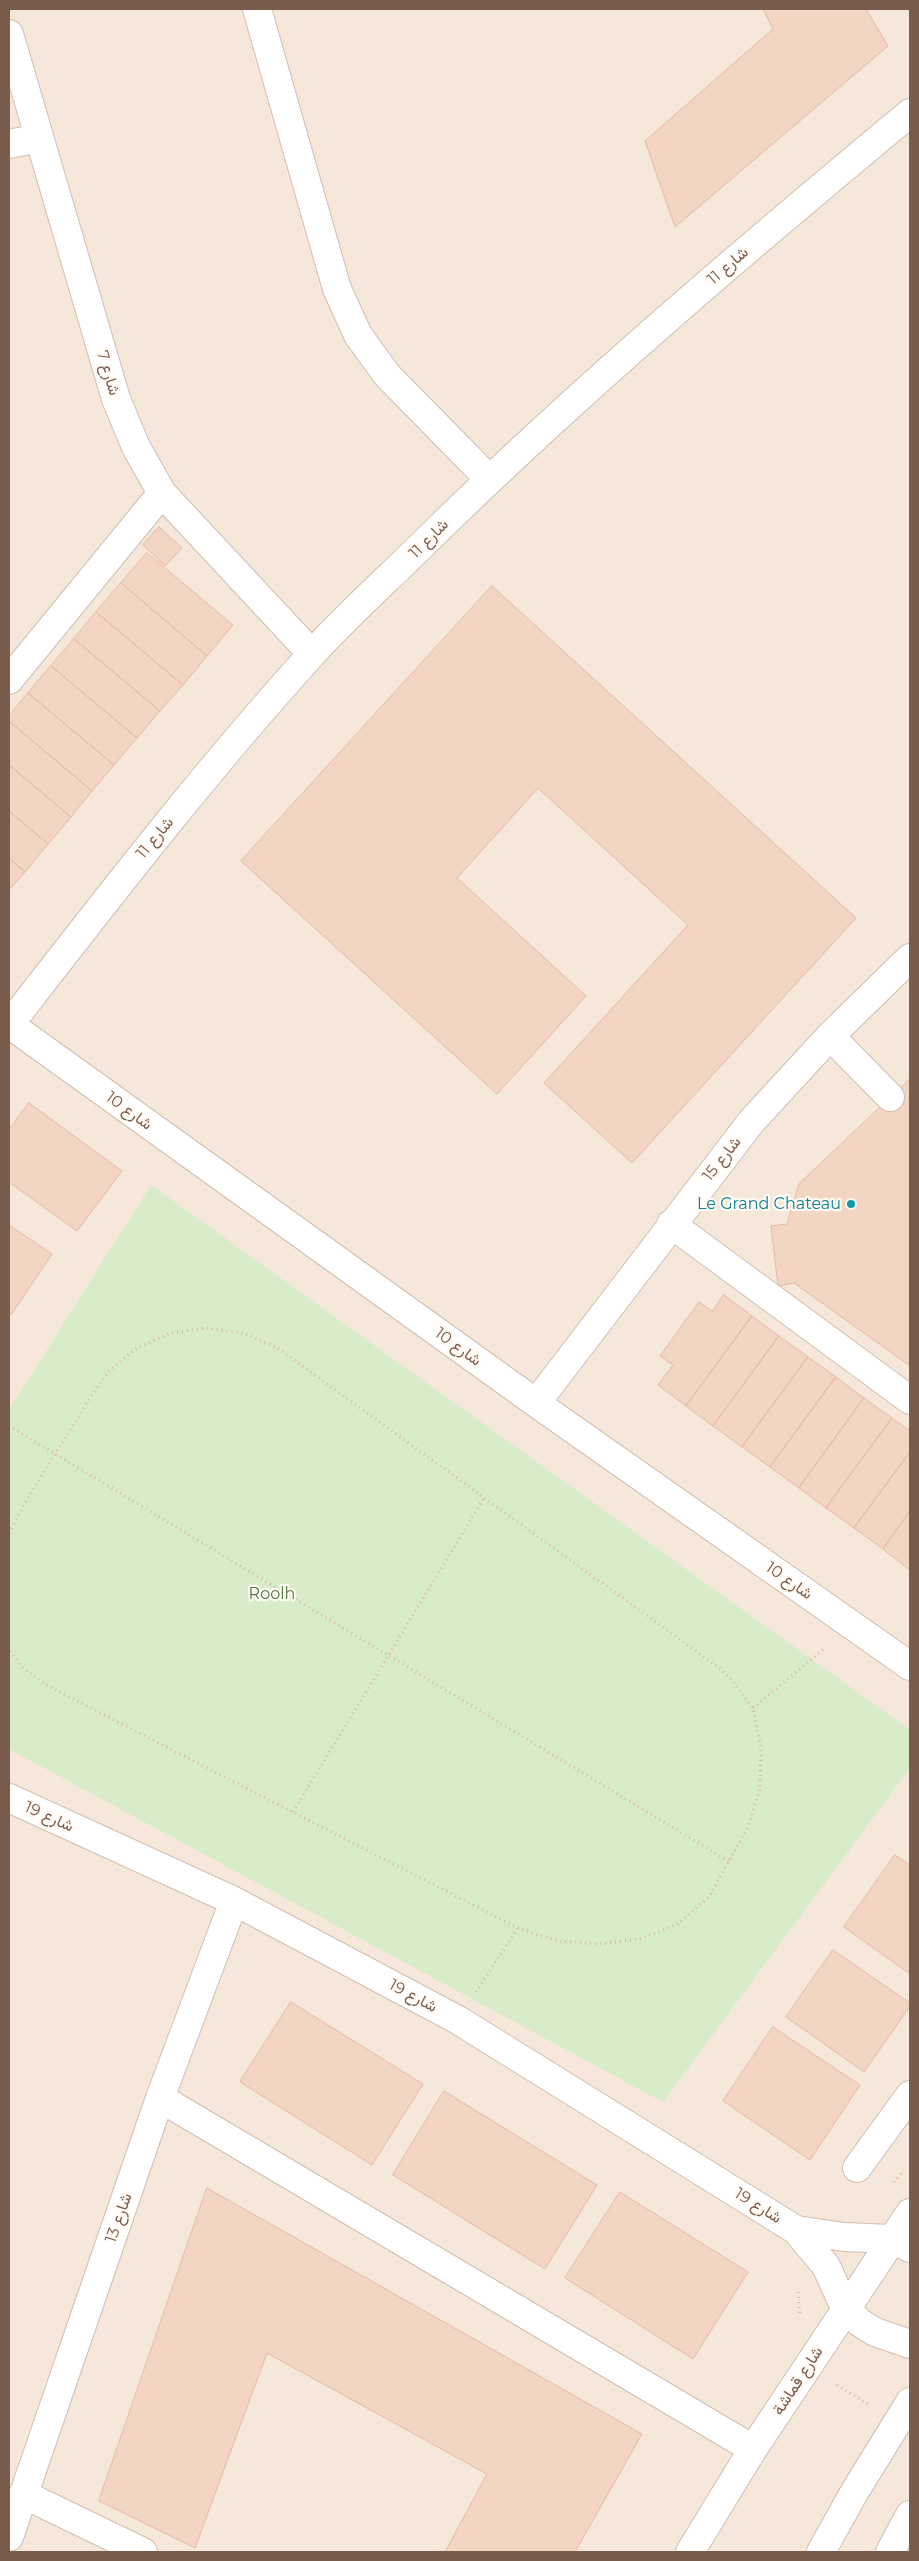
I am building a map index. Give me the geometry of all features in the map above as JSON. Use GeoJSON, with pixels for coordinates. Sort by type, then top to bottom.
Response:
{"type":"FeatureCollection","features":[{"type":"Feature","properties":{"kind":"street"},"geometry":{"type":"LineString","coordinates":[[257,9],[337,289],[358,334],[387,376],[490,480]]}},
{"type":"Feature","properties":{"kind":"street","name":"شارع 7"},"geometry":{"type":"LineString","coordinates":[[9,34],[116,399],[136,447],[162,493],[312,654]]}},
{"type":"Feature","properties":{"kind":"street","name":"شارع 11"},"geometry":{"type":"LineString","coordinates":[[9,1024],[148,846],[312,654],[490,480],[717,275],[910,114]]}},
{"type":"Feature","properties":{"kind":"street"},"geometry":{"type":"LineString","coordinates":[[9,144],[39,138]]}},
{"type":"Feature","properties":{"kind":"street"},"geometry":{"type":"LineString","coordinates":[[9,680],[162,493]]}},
{"type":"Feature","properties":{"kind":"street","name":"شارع 15"},"geometry":{"type":"LineString","coordinates":[[536,1403],[671,1224],[751,1122],[830,1036],[910,958]]}},
{"type":"Feature","properties":{"kind":"street","name":"شارع 10"},"geometry":{"type":"LineString","coordinates":[[9,1024],[536,1403],[910,1666]]}},
{"type":"Feature","properties":{"kind":"street"},"geometry":{"type":"LineString","coordinates":[[830,1036],[890,1097]]}},
{"type":"Feature","properties":{"kind":"street"},"geometry":{"type":"LineString","coordinates":[[671,1224],[910,1400]]}},
{"type":"Feature","properties":{"kind":"street","name":"شارع 19"},"geometry":{"type":"LineString","coordinates":[[9,1798],[234,1901],[458,2020],[796,2230],[826,2266],[845,2308]]}},
{"type":"Feature","properties":{"kind":"street","name":"شارع 13"},"geometry":{"type":"LineString","coordinates":[[9,2537],[160,2098],[234,1901]]}},
{"type":"Feature","properties":{"kind":"street"},"geometry":{"type":"LineString","coordinates":[[857,2168],[910,2095]]}},
{"type":"Feature","properties":{"kind":"street"},"geometry":{"type":"LineString","coordinates":[[160,2098],[753,2448]]}},
{"type":"Feature","properties":{"kind":"street","name":"شارع قماشة"},"geometry":{"type":"LineString","coordinates":[[690,2552],[753,2448],[845,2308],[901,2244],[910,2213]]}},
{"type":"Feature","properties":{"kind":"street","name":"شارع 19"},"geometry":{"type":"LineString","coordinates":[[796,2230],[901,2244]]}},
{"type":"Feature","properties":{"kind":"street"},"geometry":{"type":"LineString","coordinates":[[845,2308],[859,2322],[875,2332],[910,2344]]}},
{"type":"Feature","properties":{"kind":"street"},"geometry":{"type":"LineString","coordinates":[[821,2552],[855,2491],[910,2402]]}},
{"type":"Feature","properties":{"kind":"street"},"geometry":{"type":"LineString","coordinates":[[23,2494],[143,2552]]}},
{"type":"Feature","properties":{"kind":"street"},"geometry":{"type":"LineString","coordinates":[[890,2552],[910,2515]]}},
{"type":"Feature","properties":{"kind":"path"},"geometry":{"type":"LineString","coordinates":[[9,1533],[54,1454],[109,1371],[137,1348],[171,1333],[206,1328],[243,1333],[276,1347],[718,1667],[731,1679],[753,1708],[761,1748],[760,1788],[748,1827],[709,1897],[678,1924],[640,1939],[599,1944],[557,1941],[518,1928],[46,1685],[23,1668],[9,1650]]}},
{"type":"Feature","properties":{"kind":"path"},"geometry":{"type":"LineString","coordinates":[[9,1426],[730,1862]]}},
{"type":"Feature","properties":{"kind":"path"},"geometry":{"type":"LineString","coordinates":[[293,1812],[484,1498]]}},
{"type":"Feature","properties":{"kind":"path"},"geometry":{"type":"LineString","coordinates":[[753,1708],[853,1625]]}},
{"type":"Feature","properties":{"kind":"path"},"geometry":{"type":"LineString","coordinates":[[458,2020],[518,1928]]}},
{"type":"Feature","properties":{"kind":"shaded area"},"geometry":{"type":"Polygon","coordinates":[[[9,9],[910,9],[910,2552],[9,2552],[9,9]]]}},
{"type":"Feature","properties":{"kind":"green space","name":"Roolh"},"geometry":{"type":"Polygon","coordinates":[[[151,1185],[910,1730],[910,1768],[663,2102],[9,1749],[9,1410],[151,1185]]]}},
{"type":"Feature","properties":{"kind":"building"},"geometry":{"type":"Polygon","coordinates":[[[763,9],[866,9],[888,46],[675,227],[645,141],[773,29],[763,9]]]}},
{"type":"Feature","properties":{"kind":"building"},"geometry":{"type":"Polygon","coordinates":[[[159,527],[182,548],[165,566],[143,545],[159,527]]]}},
{"type":"Feature","properties":{"kind":"building"},"geometry":{"type":"Polygon","coordinates":[[[147,553],[233,625],[207,656],[121,583],[147,553]]]}},
{"type":"Feature","properties":{"kind":"building"},"geometry":{"type":"Polygon","coordinates":[[[121,583],[207,656],[183,685],[96,612],[121,583]]]}},
{"type":"Feature","properties":{"kind":"building"},"geometry":{"type":"Polygon","coordinates":[[[492,586],[856,918],[632,1163],[544,1083],[688,925],[538,788],[457,878],[586,996],[497,1094],[241,861],[492,586]]]}},
{"type":"Feature","properties":{"kind":"building"},"geometry":{"type":"Polygon","coordinates":[[[96,612],[183,685],[160,711],[74,639],[96,612]]]}},
{"type":"Feature","properties":{"kind":"building"},"geometry":{"type":"Polygon","coordinates":[[[74,639],[160,711],[137,738],[51,666],[74,639]]]}},
{"type":"Feature","properties":{"kind":"building"},"geometry":{"type":"Polygon","coordinates":[[[51,666],[137,738],[114,765],[28,693],[51,666]]]}},
{"type":"Feature","properties":{"kind":"building"},"geometry":{"type":"Polygon","coordinates":[[[28,693],[114,765],[92,791],[9,721],[9,716],[28,693]]]}},
{"type":"Feature","properties":{"kind":"building"},"geometry":{"type":"Polygon","coordinates":[[[9,721],[92,791],[71,817],[9,765],[9,721]]]}},
{"type":"Feature","properties":{"kind":"building"},"geometry":{"type":"Polygon","coordinates":[[[9,765],[71,817],[48,844],[9,811],[9,765]]]}},
{"type":"Feature","properties":{"kind":"building"},"geometry":{"type":"Polygon","coordinates":[[[9,811],[48,844],[25,872],[9,858],[9,811]]]}},
{"type":"Feature","properties":{"kind":"building"},"geometry":{"type":"Polygon","coordinates":[[[9,858],[25,872],[9,890],[9,858]]]}},
{"type":"Feature","properties":{"kind":"building","name":"Le Grand Chateau"},"geometry":{"type":"Polygon","coordinates":[[[910,1079],[910,1366],[794,1283],[778,1286],[771,1226],[787,1224],[799,1184],[910,1079]]]}},
{"type":"Feature","properties":{"kind":"building"},"geometry":{"type":"Polygon","coordinates":[[[29,1103],[122,1171],[77,1231],[9,1182],[9,1130],[29,1103]]]}},
{"type":"Feature","properties":{"kind":"building"},"geometry":{"type":"Polygon","coordinates":[[[9,1225],[52,1254],[11,1315],[9,1314],[9,1225]]]}},
{"type":"Feature","properties":{"kind":"building"},"geometry":{"type":"Polygon","coordinates":[[[724,1295],[752,1316],[686,1406],[658,1385],[673,1365],[660,1356],[699,1302],[712,1311],[724,1295]]]}},
{"type":"Feature","properties":{"kind":"building"},"geometry":{"type":"Polygon","coordinates":[[[752,1316],[779,1336],[713,1426],[686,1406],[752,1316]]]}},
{"type":"Feature","properties":{"kind":"building"},"geometry":{"type":"Polygon","coordinates":[[[779,1336],[808,1357],[742,1447],[713,1426],[779,1336]]]}},
{"type":"Feature","properties":{"kind":"building"},"geometry":{"type":"Polygon","coordinates":[[[808,1357],[836,1377],[770,1467],[742,1447],[808,1357]]]}},
{"type":"Feature","properties":{"kind":"building"},"geometry":{"type":"Polygon","coordinates":[[[836,1377],[864,1398],[799,1488],[770,1467],[836,1377]]]}},
{"type":"Feature","properties":{"kind":"building"},"geometry":{"type":"Polygon","coordinates":[[[864,1398],[892,1418],[826,1508],[799,1488],[864,1398]]]}},
{"type":"Feature","properties":{"kind":"building"},"geometry":{"type":"Polygon","coordinates":[[[892,1418],[910,1431],[910,1452],[854,1528],[826,1508],[892,1418]]]}},
{"type":"Feature","properties":{"kind":"building"},"geometry":{"type":"Polygon","coordinates":[[[910,1452],[910,1511],[883,1549],[854,1528],[910,1452]]]}},
{"type":"Feature","properties":{"kind":"building"},"geometry":{"type":"Polygon","coordinates":[[[910,1511],[910,1570],[883,1549],[910,1511]]]}},
{"type":"Feature","properties":{"kind":"building"},"geometry":{"type":"Polygon","coordinates":[[[895,1855],[910,1865],[910,1974],[844,1927],[895,1855]]]}},
{"type":"Feature","properties":{"kind":"building"},"geometry":{"type":"Polygon","coordinates":[[[833,1950],[910,2003],[910,2006],[864,2072],[786,2017],[833,1950]]]}},
{"type":"Feature","properties":{"kind":"building"},"geometry":{"type":"Polygon","coordinates":[[[291,2002],[423,2084],[372,2165],[240,2082],[291,2002]]]}},
{"type":"Feature","properties":{"kind":"building"},"geometry":{"type":"Polygon","coordinates":[[[773,2027],[860,2085],[810,2160],[723,2101],[773,2027]]]}},
{"type":"Feature","properties":{"kind":"building"},"geometry":{"type":"Polygon","coordinates":[[[444,2091],[597,2185],[545,2269],[393,2175],[444,2091]]]}},
{"type":"Feature","properties":{"kind":"building"},"geometry":{"type":"Polygon","coordinates":[[[207,2188],[642,2434],[575,2552],[445,2552],[487,2474],[267,2353],[195,2548],[99,2501],[207,2188]]]}},
{"type":"Feature","properties":{"kind":"building"},"geometry":{"type":"Polygon","coordinates":[[[620,2192],[748,2272],[693,2359],[565,2278],[620,2192]]]}},
{"type":"Feature","properties":{"kind":"place","name":"Le Grand Chateau"},"geometry":{"type":"Point","coordinates":[851,1204]}}]}
